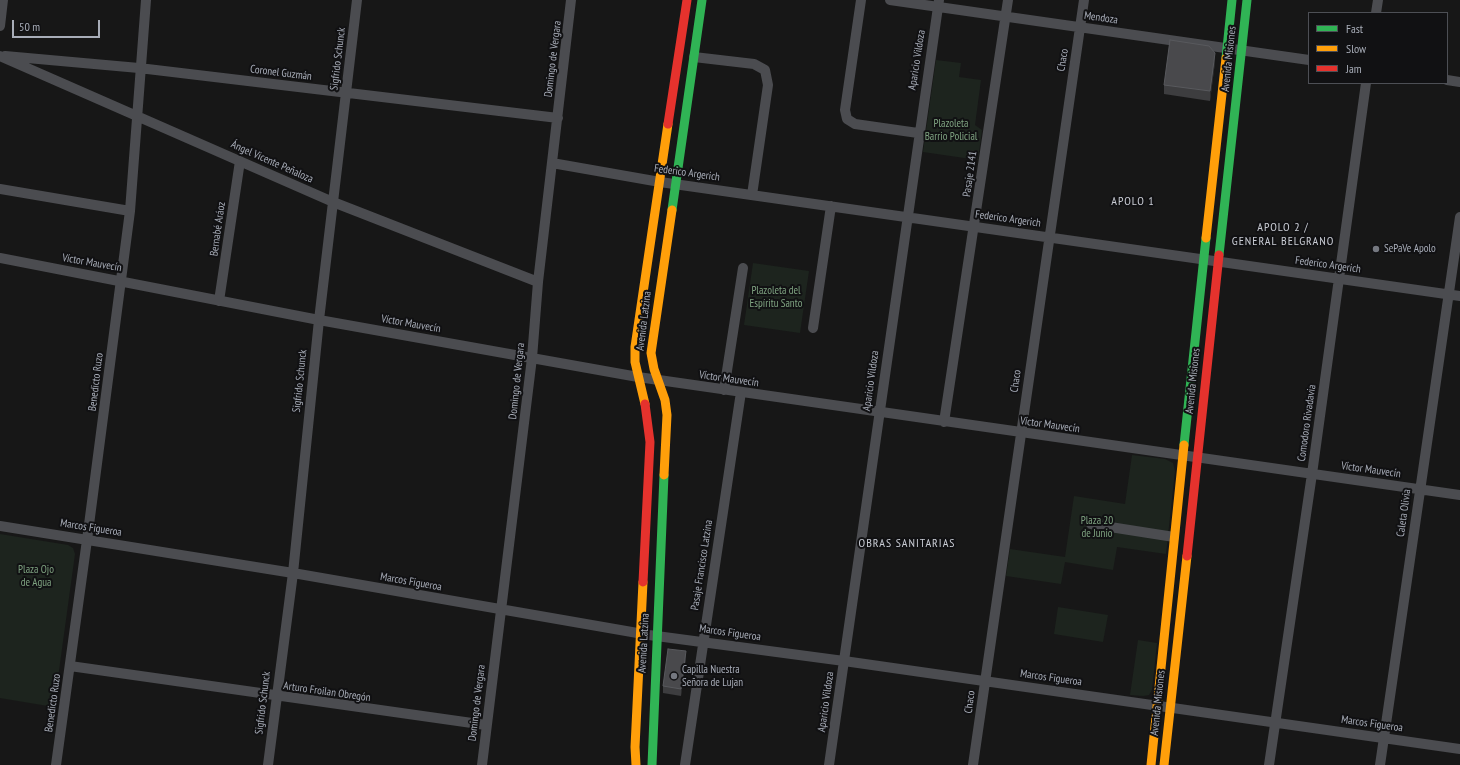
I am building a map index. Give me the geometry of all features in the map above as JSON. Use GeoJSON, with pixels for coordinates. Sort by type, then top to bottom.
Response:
{"type":"FeatureCollection","features":[{"type":"Feature","properties":{"kind":"street"},"geometry":{"type":"LineString","coordinates":[[0,26],[3,0]]}},
{"type":"Feature","properties":{"kind":"street","name":"Benedicto Ruzo"},"geometry":{"type":"LineString","coordinates":[[56,765],[130,211],[139,68],[146,0]]}},
{"type":"Feature","properties":{"kind":"street","name":"Sigfrido Schunck"},"geometry":{"type":"LineString","coordinates":[[268,765],[293,573],[319,320],[357,0]]}},
{"type":"Feature","properties":{"kind":"street","name":"Domingo de Vergara"},"geometry":{"type":"LineString","coordinates":[[482,765],[532,358],[538,282],[571,0]]}},
{"type":"Feature","properties":{"kind":"street","name":"Avenida Latzina"},"geometry":{"type":"LineString","coordinates":[[636,765],[635,747],[650,442],[648,416],[635,362],[635,347],[687,0]]}},
{"type":"Feature","properties":{"kind":"street","name":"Avenida Latzina"},"geometry":{"type":"LineString","coordinates":[[652,765],[667,415],[665,400],[654,369],[651,353],[702,0]]}},
{"type":"Feature","properties":{"kind":"street"},"geometry":{"type":"LineString","coordinates":[[860,0],[844,110],[847,119],[855,124],[918,133]]}},
{"type":"Feature","properties":{"kind":"street","name":"Mendoza"},"geometry":{"type":"LineString","coordinates":[[890,0],[938,3],[1005,16],[1308,60]]}},
{"type":"Feature","properties":{"kind":"street","name":"Pasaje 2141"},"geometry":{"type":"LineString","coordinates":[[944,422],[1008,0]]}},
{"type":"Feature","properties":{"kind":"street","name":"Chaco"},"geometry":{"type":"LineString","coordinates":[[973,765],[1048,237],[1084,0]]}},
{"type":"Feature","properties":{"kind":"street","name":"Avenida Misiones"},"geometry":{"type":"LineString","coordinates":[[1151,765],[1203,260],[1232,0]]}},
{"type":"Feature","properties":{"kind":"street","name":"Avenida Misiones"},"geometry":{"type":"LineString","coordinates":[[1164,765],[1247,0]]}},
{"type":"Feature","properties":{"kind":"street"},"geometry":{"type":"LineString","coordinates":[[1376,12],[1378,0]]}},
{"type":"Feature","properties":{"kind":"street","name":"Aparicio Vildoza"},"geometry":{"type":"LineString","coordinates":[[829,765],[918,133],[938,3]]}},
{"type":"Feature","properties":{"kind":"street","name":"Coronel Guzmán"},"geometry":{"type":"LineString","coordinates":[[0,56],[139,68],[558,118]]}},
{"type":"Feature","properties":{"kind":"street","name":"Ángel Vicente Peñaloza"},"geometry":{"type":"LineString","coordinates":[[0,56],[333,202],[538,282]]}},
{"type":"Feature","properties":{"kind":"street"},"geometry":{"type":"LineString","coordinates":[[694,56],[754,64],[765,70],[768,85],[752,195]]}},
{"type":"Feature","properties":{"kind":"street"},"geometry":{"type":"LineString","coordinates":[[1448,80],[1460,82]]}},
{"type":"Feature","properties":{"kind":"street","name":"Comodoro Rivadavia"},"geometry":{"type":"LineString","coordinates":[[1269,765],[1274,722],[1312,474],[1366,84]]}},
{"type":"Feature","properties":{"kind":"street","name":"Bernabé Aráoz"},"geometry":{"type":"LineString","coordinates":[[219,301],[240,161]]}},
{"type":"Feature","properties":{"kind":"street","name":"Federico Argerich"},"geometry":{"type":"LineString","coordinates":[[552,163],[660,182],[974,226],[1219,263],[1338,278],[1460,296]]}},
{"type":"Feature","properties":{"kind":"street"},"geometry":{"type":"LineString","coordinates":[[0,189],[130,211]]}},
{"type":"Feature","properties":{"kind":"street"},"geometry":{"type":"LineString","coordinates":[[813,328],[831,206]]}},
{"type":"Feature","properties":{"kind":"street","name":"Caleta Olivia"},"geometry":{"type":"LineString","coordinates":[[1380,765],[1460,217]]}},
{"type":"Feature","properties":{"kind":"street","name":"Víctor Mauvecín"},"geometry":{"type":"LineString","coordinates":[[0,258],[121,280],[319,320],[659,381],[1460,495]]}},
{"type":"Feature","properties":{"kind":"street"},"geometry":{"type":"LineString","coordinates":[[724,390],[743,268]]}},
{"type":"Feature","properties":{"kind":"street","name":"Pasaje Francisco Latzina"},"geometry":{"type":"LineString","coordinates":[[684,765],[741,392]]}},
{"type":"Feature","properties":{"kind":"street"},"geometry":{"type":"LineString","coordinates":[[1091,524],[1174,536]]}},
{"type":"Feature","properties":{"kind":"street","name":"Marcos Figueroa"},"geometry":{"type":"LineString","coordinates":[[0,526],[293,573],[640,634],[844,661],[1460,749]]}},
{"type":"Feature","properties":{"kind":"street","name":"Arturo Froilan Obregón"},"geometry":{"type":"LineString","coordinates":[[70,666],[276,697],[486,725]]}},
{"type":"Feature","properties":{"kind":"green space","name":"Plazoleta Barrio Policial"},"geometry":{"type":"Polygon","coordinates":[[[936,60],[961,63],[959,77],[981,80],[975,125],[982,130],[978,160],[923,152],[936,60]]]}},
{"type":"Feature","properties":{"kind":"green space","name":"Plazoleta del Espíritu Santo"},"geometry":{"type":"Polygon","coordinates":[[[753,263],[809,271],[800,333],[744,325],[753,263]]]}},
{"type":"Feature","properties":{"kind":"green space","name":"Plaza 20 de Junio"},"geometry":{"type":"Polygon","coordinates":[[[1132,455],[1165,459],[1173,463],[1175,471],[1166,554],[1117,547],[1113,570],[1065,562],[1061,584],[1006,576],[1010,549],[1065,557],[1074,496],[1125,504],[1132,455]]]}},
{"type":"Feature","properties":{"kind":"green space","name":"Plaza Ojo de Agua"},"geometry":{"type":"Polygon","coordinates":[[[0,534],[68,545],[73,548],[75,554],[54,707],[0,698],[0,534]]]}},
{"type":"Feature","properties":{"kind":"green space"},"geometry":{"type":"Polygon","coordinates":[[[1058,607],[1108,615],[1103,642],[1054,634],[1058,607]]]}},
{"type":"Feature","properties":{"kind":"green space"},"geometry":{"type":"Polygon","coordinates":[[[1138,640],[1157,643],[1152,690],[1149,695],[1143,696],[1130,695],[1138,640]]]}},
{"type":"Feature","properties":{"kind":"building"},"geometry":{"type":"Polygon","coordinates":[[[1170,40],[1209,46],[1215,53],[1210,91],[1164,85],[1170,40]]]}},
{"type":"Feature","properties":{"kind":"building","name":"Capilla Nuestra Señora de Lujan"},"geometry":{"type":"Polygon","coordinates":[[[668,649],[686,651],[681,689],[663,686],[668,649]]]}},
{"type":"Feature","properties":{"kind":"traffic: fast"},"geometry":{"type":"LineString","coordinates":[[672,210],[702,0]]}},
{"type":"Feature","properties":{"kind":"traffic: fast"},"geometry":{"type":"LineString","coordinates":[[1226,58],[1232,0]]}},
{"type":"Feature","properties":{"kind":"traffic: fast"},"geometry":{"type":"LineString","coordinates":[[1219,255],[1247,0]]}},
{"type":"Feature","properties":{"kind":"traffic: fast"},"geometry":{"type":"LineString","coordinates":[[1184,445],[1206,238]]}},
{"type":"Feature","properties":{"kind":"traffic: fast"},"geometry":{"type":"LineString","coordinates":[[652,765],[664,475]]}},
{"type":"Feature","properties":{"kind":"traffic: slow"},"geometry":{"type":"LineString","coordinates":[[1206,238],[1226,58]]}},
{"type":"Feature","properties":{"kind":"traffic: slow"},"geometry":{"type":"LineString","coordinates":[[645,404],[635,362],[635,347],[668,124]]}},
{"type":"Feature","properties":{"kind":"traffic: slow"},"geometry":{"type":"LineString","coordinates":[[664,475],[667,415],[665,400],[654,369],[651,353],[672,210]]}},
{"type":"Feature","properties":{"kind":"traffic: slow"},"geometry":{"type":"LineString","coordinates":[[1151,765],[1184,445]]}},
{"type":"Feature","properties":{"kind":"traffic: slow"},"geometry":{"type":"LineString","coordinates":[[1164,765],[1187,556]]}},
{"type":"Feature","properties":{"kind":"traffic: slow"},"geometry":{"type":"LineString","coordinates":[[636,765],[635,747],[643,582]]}},
{"type":"Feature","properties":{"kind":"traffic: jam"},"geometry":{"type":"LineString","coordinates":[[668,124],[687,0]]}},
{"type":"Feature","properties":{"kind":"traffic: jam"},"geometry":{"type":"LineString","coordinates":[[1187,556],[1219,255]]}},
{"type":"Feature","properties":{"kind":"traffic: jam"},"geometry":{"type":"LineString","coordinates":[[643,582],[650,442],[645,404]]}},
{"type":"Feature","properties":{"kind":"place","name":"SePaVe Apolo"},"geometry":{"type":"Point","coordinates":[1376,249]}},
{"type":"Feature","properties":{"kind":"place","name":"Capilla Nuestra Señora de Lujan"},"geometry":{"type":"Point","coordinates":[674,676]}},
{"type":"Feature","properties":{"kind":"district","name":"APOLO 1"},"geometry":{"type":"Point","coordinates":[1133,202]}},
{"type":"Feature","properties":{"kind":"district","name":"APOLO 2 / GENERAL BELGRANO"},"geometry":{"type":"Point","coordinates":[1283,235]}},
{"type":"Feature","properties":{"kind":"district","name":"OBRAS SANITARIAS"},"geometry":{"type":"Point","coordinates":[907,544]}}]}
